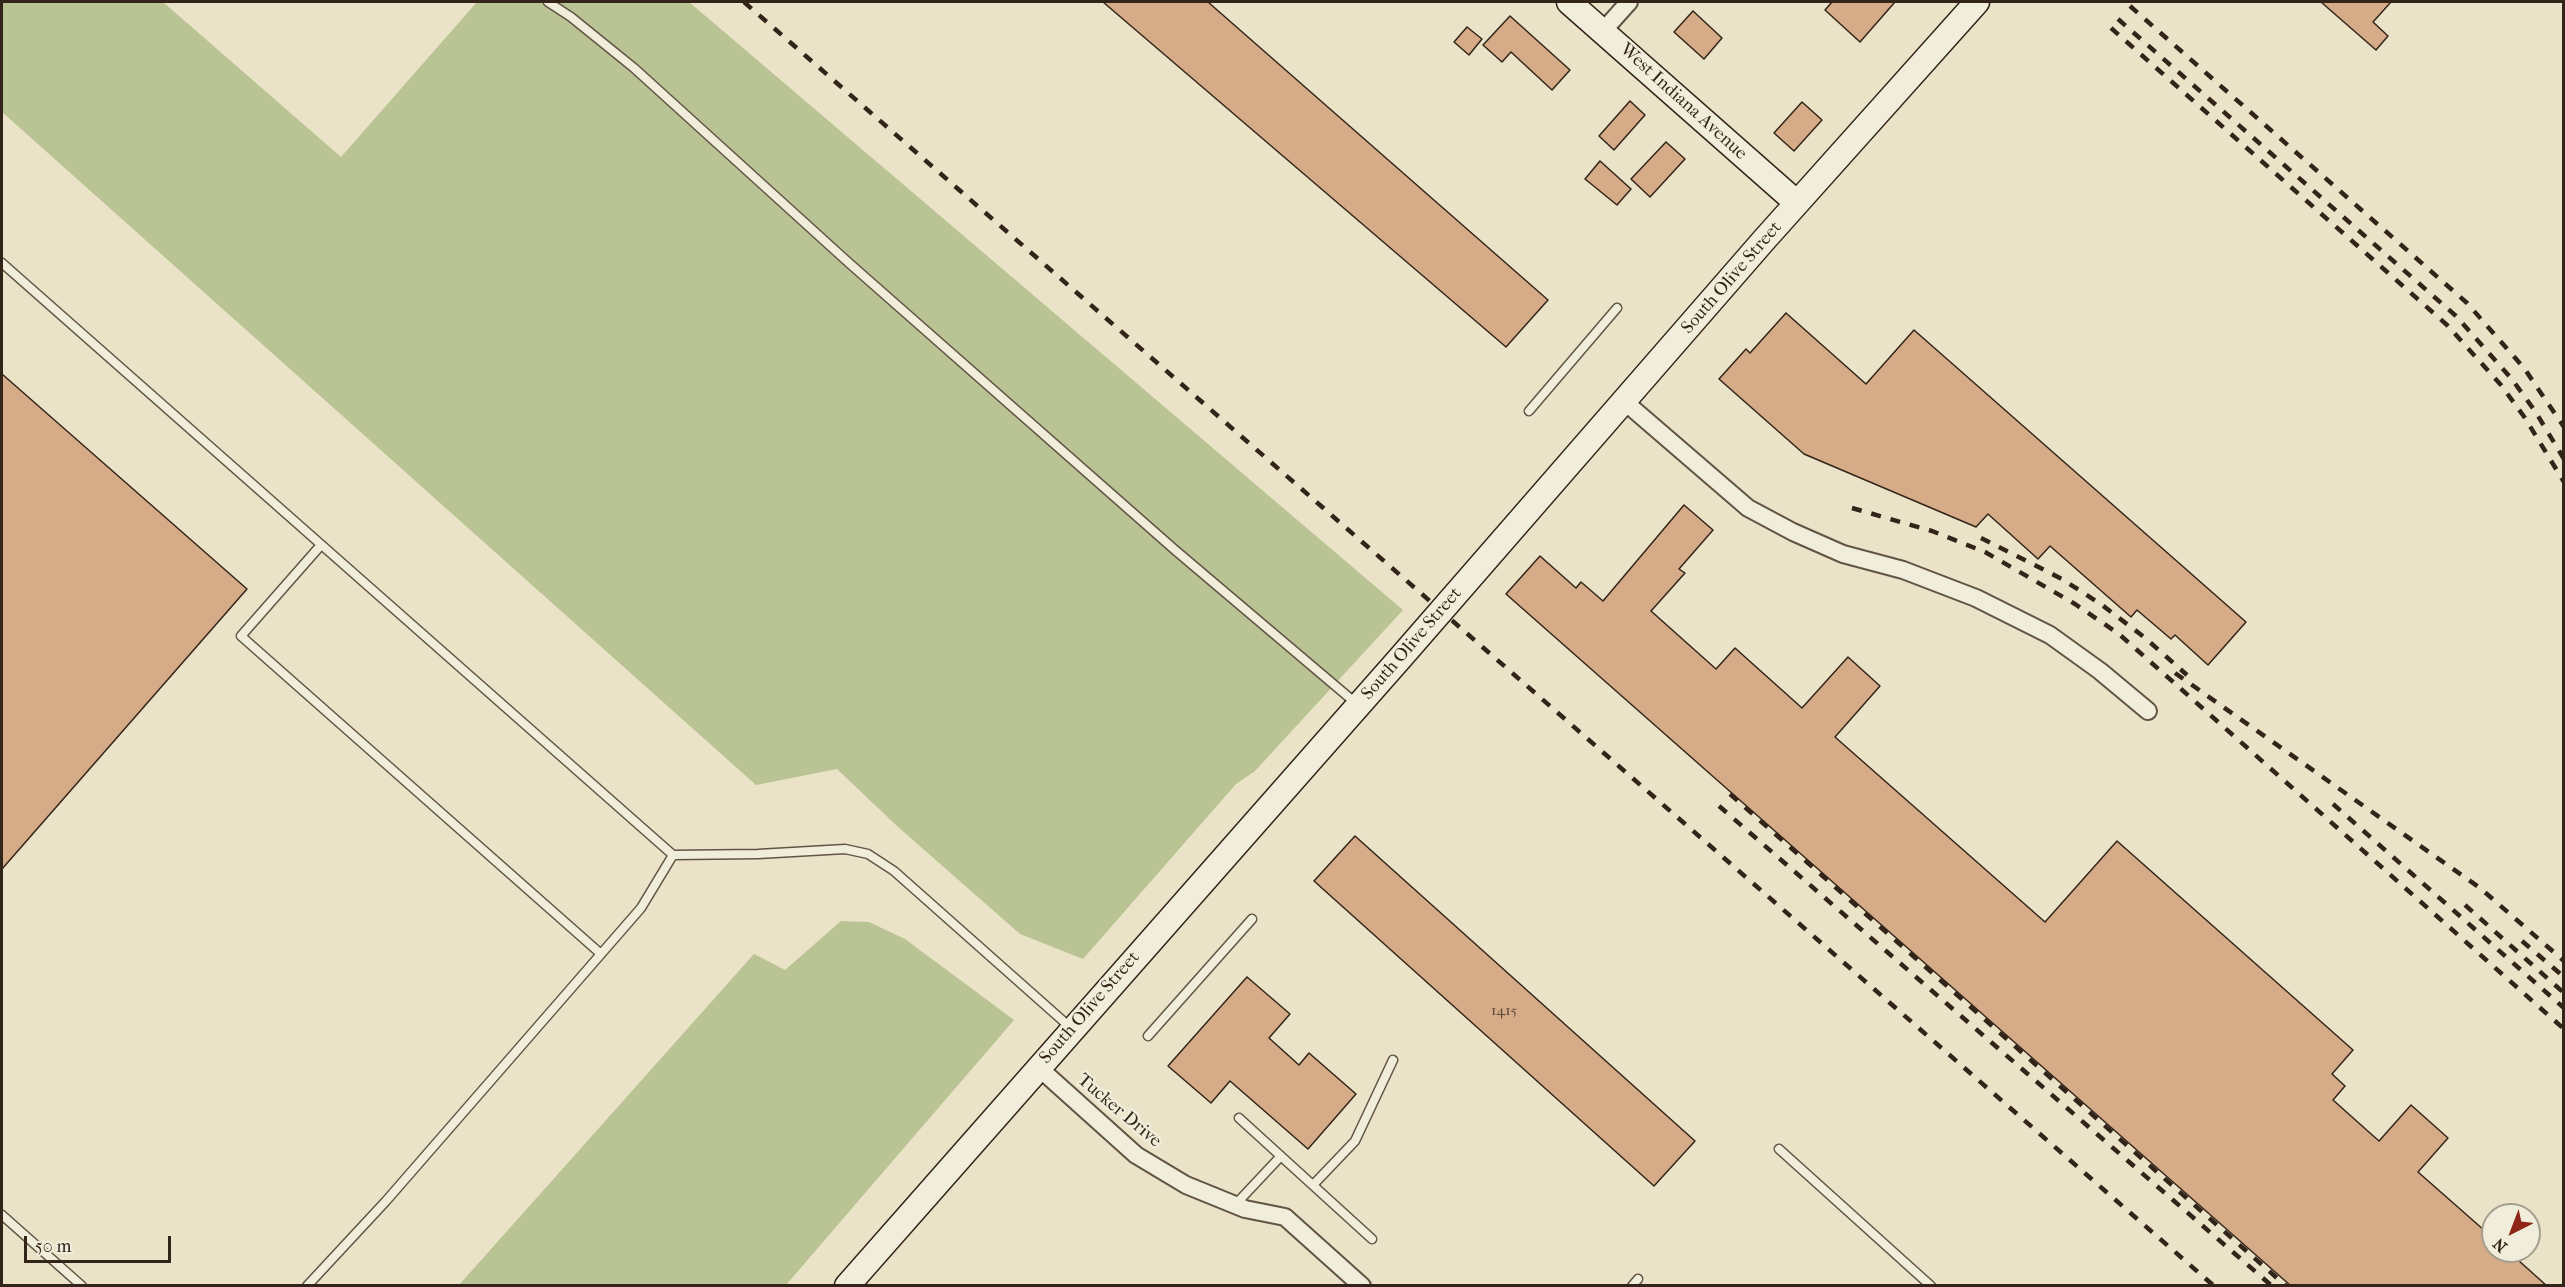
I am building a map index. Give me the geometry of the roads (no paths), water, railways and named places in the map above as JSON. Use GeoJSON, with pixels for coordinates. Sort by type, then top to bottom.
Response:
{"type":"FeatureCollection","features":[{"type":"Feature","properties":{"kind":"street","name":"West Indiana Avenue"},"geometry":{"type":"LineString","coordinates":[[1569,2],[1797,203]]}},
{"type":"Feature","properties":{"kind":"street"},"geometry":{"type":"LineString","coordinates":[[1603,31],[1629,2]]}},
{"type":"Feature","properties":{"kind":"street","name":"South Olive Street"},"geometry":{"type":"LineString","coordinates":[[847,1286],[1625,402],[1797,203],[1977,2]]}},
{"type":"Feature","properties":{"kind":"street"},"geometry":{"type":"LineString","coordinates":[[1625,402],[1748,508],[1842,554],[1903,570],[1976,598],[2050,635],[2100,671],[2148,711]]}},
{"type":"Feature","properties":{"kind":"street","name":"Tucker Drive"},"geometry":{"type":"LineString","coordinates":[[1038,1067],[1136,1155],[1186,1185],[1235,1205],[1285,1217],[1362,1286]]}},
{"type":"Feature","properties":{"kind":"lane"},"geometry":{"type":"LineString","coordinates":[[548,2],[571,17],[634,68],[849,262],[1175,550],[1359,705]]}},
{"type":"Feature","properties":{"kind":"lane"},"geometry":{"type":"LineString","coordinates":[[2,263],[673,855],[758,854],[845,849],[868,854],[894,871],[1072,1029]]}},
{"type":"Feature","properties":{"kind":"lane"},"geometry":{"type":"LineString","coordinates":[[1529,411],[1617,308]]}},
{"type":"Feature","properties":{"kind":"lane"},"geometry":{"type":"LineString","coordinates":[[321,544],[241,636],[601,954]]}},
{"type":"Feature","properties":{"kind":"lane"},"geometry":{"type":"LineString","coordinates":[[307,1286],[386,1201],[641,908],[673,855]]}},
{"type":"Feature","properties":{"kind":"lane"},"geometry":{"type":"LineString","coordinates":[[1148,1036],[1252,919]]}},
{"type":"Feature","properties":{"kind":"lane"},"geometry":{"type":"LineString","coordinates":[[1313,1185],[1355,1141],[1393,1060]]}},
{"type":"Feature","properties":{"kind":"lane"},"geometry":{"type":"LineString","coordinates":[[1239,1118],[1372,1239]]}},
{"type":"Feature","properties":{"kind":"lane"},"geometry":{"type":"LineString","coordinates":[[1779,1149],[1931,1286]]}},
{"type":"Feature","properties":{"kind":"lane"},"geometry":{"type":"LineString","coordinates":[[1235,1205],[1281,1156]]}},
{"type":"Feature","properties":{"kind":"lane"},"geometry":{"type":"LineString","coordinates":[[2,1215],[82,1286]]}},
{"type":"Feature","properties":{"kind":"railway"},"geometry":{"type":"LineString","coordinates":[[744,2],[2214,1286]]}},
{"type":"Feature","properties":{"kind":"railway"},"geometry":{"type":"LineString","coordinates":[[2130,6],[2467,303],[2524,368],[2564,427]]}},
{"type":"Feature","properties":{"kind":"railway"},"geometry":{"type":"LineString","coordinates":[[2118,19],[2456,316],[2511,378],[2535,411],[2564,459]]}},
{"type":"Feature","properties":{"kind":"railway"},"geometry":{"type":"LineString","coordinates":[[2111,28],[2447,325],[2501,385],[2525,418],[2564,482]]}},
{"type":"Feature","properties":{"kind":"railway"},"geometry":{"type":"LineString","coordinates":[[1852,508],[1932,531],[1985,552],[2075,604],[2119,634],[2564,1029]]}},
{"type":"Feature","properties":{"kind":"railway"},"geometry":{"type":"LineString","coordinates":[[1981,538],[2062,579],[2102,605],[2144,637],[2187,675]]}},
{"type":"Feature","properties":{"kind":"railway"},"geometry":{"type":"LineString","coordinates":[[2175,673],[2480,888],[2564,961]]}},
{"type":"Feature","properties":{"kind":"railway"},"geometry":{"type":"LineString","coordinates":[[1730,794],[2286,1286]]}},
{"type":"Feature","properties":{"kind":"railway"},"geometry":{"type":"LineString","coordinates":[[2333,804],[2564,1008]]}},
{"type":"Feature","properties":{"kind":"railway"},"geometry":{"type":"LineString","coordinates":[[1719,806],[2272,1286]]}},
{"type":"Feature","properties":{"kind":"railway"},"geometry":{"type":"LineString","coordinates":[[2465,905],[2564,993]]}},
{"type":"Feature","properties":{"kind":"railway"},"geometry":{"type":"LineString","coordinates":[[2522,941],[2564,977]]}}]}
